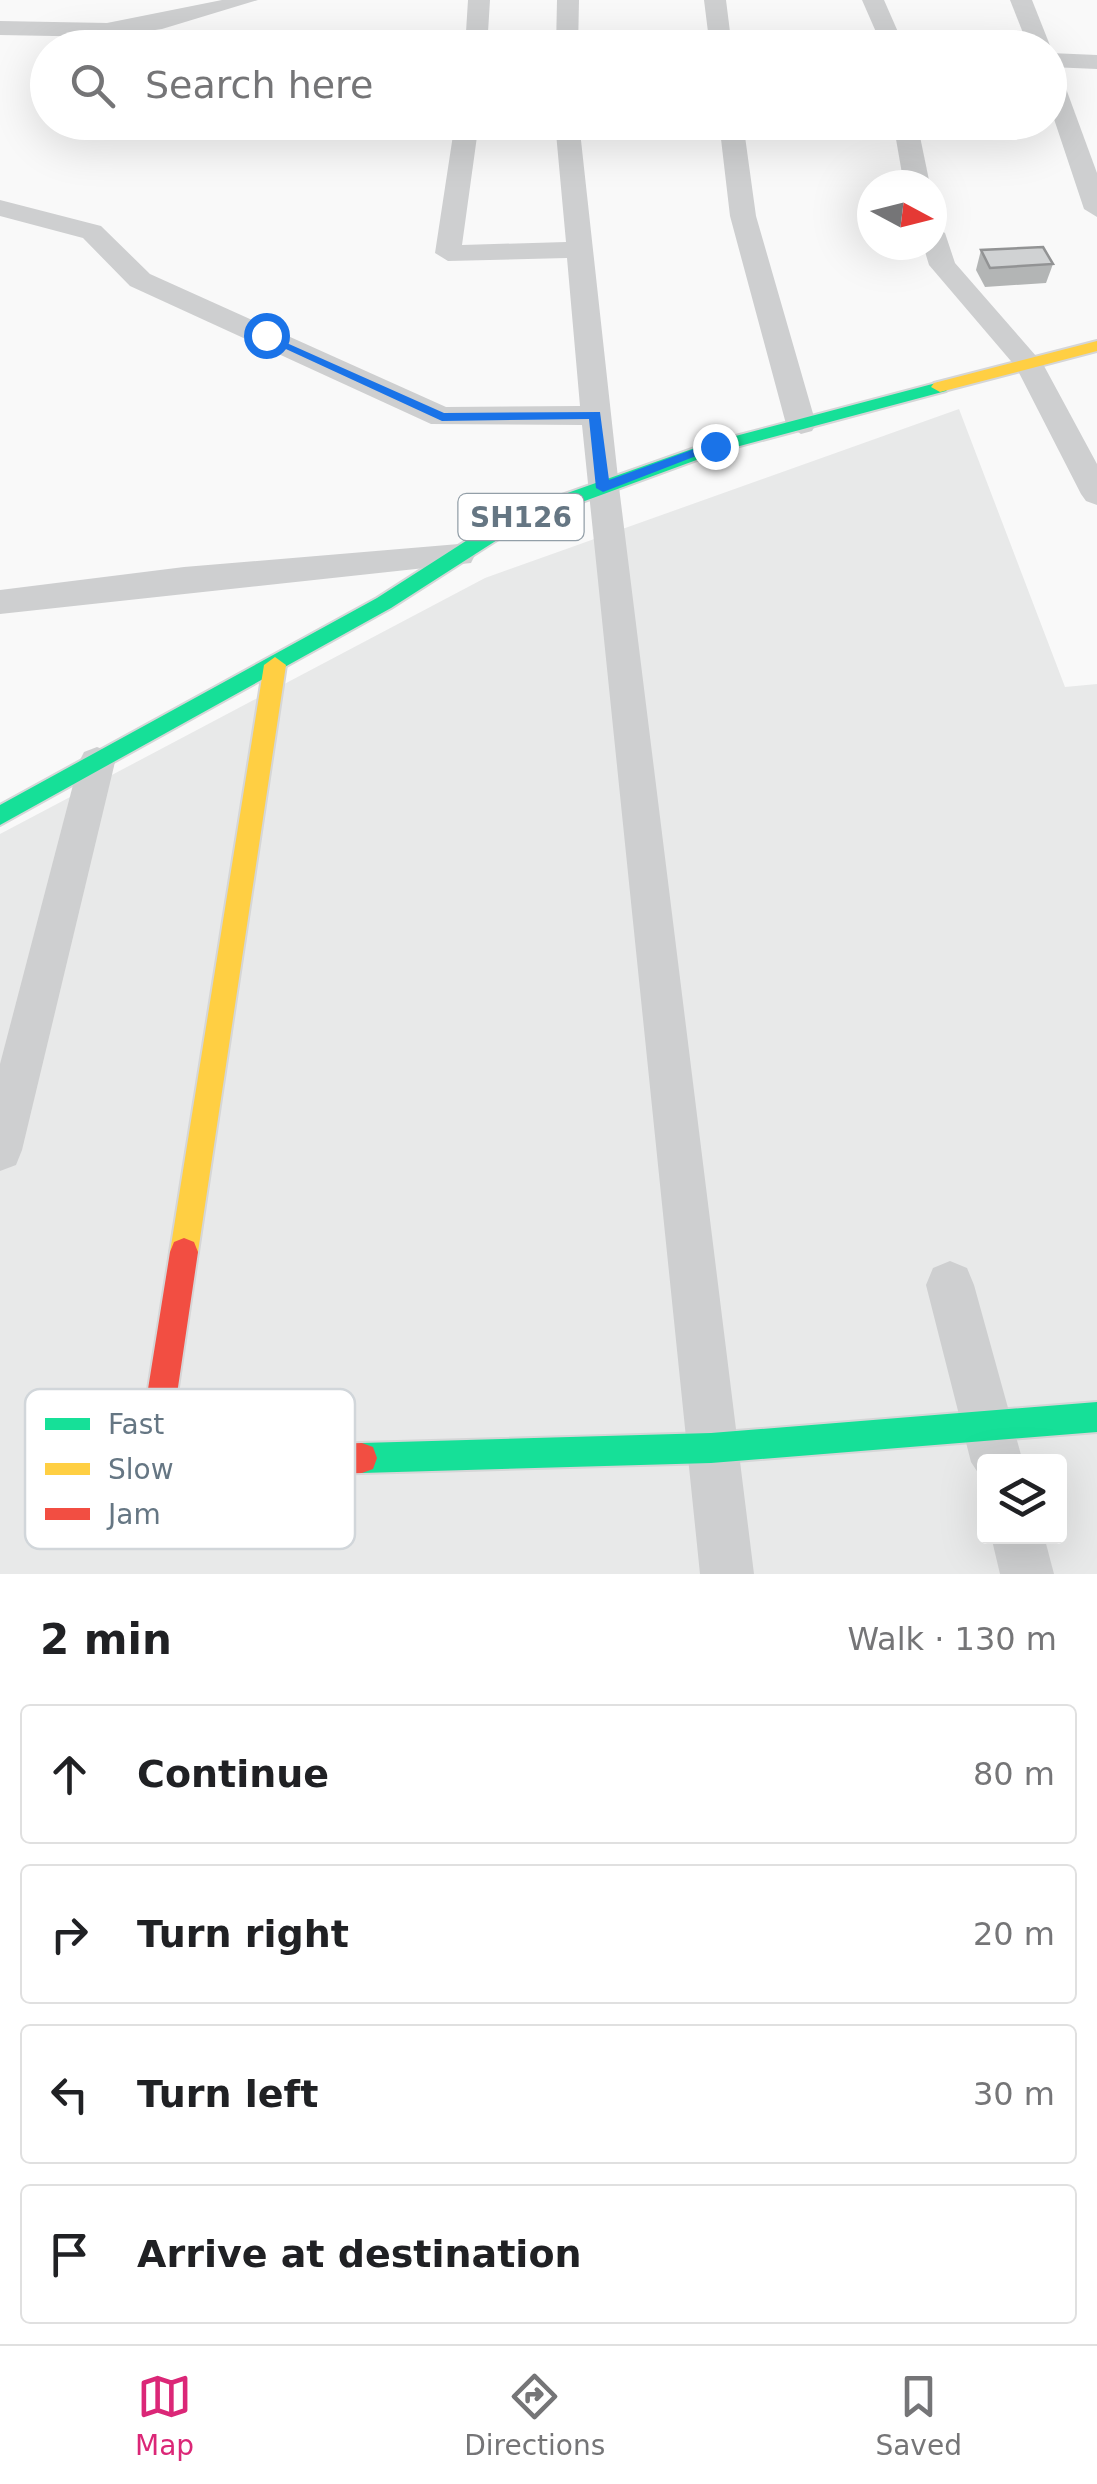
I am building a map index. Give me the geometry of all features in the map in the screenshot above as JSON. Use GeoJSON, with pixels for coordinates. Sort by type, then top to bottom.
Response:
{"type":"FeatureCollection","features":[{"type":"Feature","properties":{"kind":"main road","name":"SH126"},"geometry":{"type":"LineString","coordinates":[[0,816],[274,665],[515,519],[715,446],[1097,346]]}},
{"type":"Feature","properties":{"kind":"main road"},"geometry":{"type":"LineString","coordinates":[[162,1389],[274,665]]}},
{"type":"Feature","properties":{"kind":"main road"},"geometry":{"type":"LineString","coordinates":[[355,1458],[993,1444],[1097,1417]]}},
{"type":"Feature","properties":{"kind":"street"},"geometry":{"type":"LineString","coordinates":[[0,28],[107,30],[162,22],[247,0]]}},
{"type":"Feature","properties":{"kind":"street"},"geometry":{"type":"LineString","coordinates":[[477,30],[480,0]]}},
{"type":"Feature","properties":{"kind":"street"},"geometry":{"type":"LineString","coordinates":[[568,0],[568,30]]}},
{"type":"Feature","properties":{"kind":"street"},"geometry":{"type":"LineString","coordinates":[[716,0],[720,30]]}},
{"type":"Feature","properties":{"kind":"street"},"geometry":{"type":"LineString","coordinates":[[872,0],[886,30]]}},
{"type":"Feature","properties":{"kind":"street"},"geometry":{"type":"LineString","coordinates":[[1020,0],[1032,30]]}},
{"type":"Feature","properties":{"kind":"street"},"geometry":{"type":"LineString","coordinates":[[1067,61],[1097,62]]}},
{"type":"Feature","properties":{"kind":"street"},"geometry":{"type":"LineString","coordinates":[[1067,123],[1097,209]]}},
{"type":"Feature","properties":{"kind":"street"},"geometry":{"type":"LineString","coordinates":[[465,140],[455,230],[448,253],[578,250]]}},
{"type":"Feature","properties":{"kind":"street"},"geometry":{"type":"LineString","coordinates":[[569,140],[603,488],[726,1574]]}},
{"type":"Feature","properties":{"kind":"street"},"geometry":{"type":"LineString","coordinates":[[734,140],[743,216],[801,424]]}},
{"type":"Feature","properties":{"kind":"street"},"geometry":{"type":"LineString","coordinates":[[908,140],[914,170]]}},
{"type":"Feature","properties":{"kind":"street"},"geometry":{"type":"LineString","coordinates":[[0,208],[92,232],[140,280],[442,417],[595,415]]}},
{"type":"Feature","properties":{"kind":"street"},"geometry":{"type":"LineString","coordinates":[[940,260],[1029,364],[1097,494]]}},
{"type":"Feature","properties":{"kind":"street"},"geometry":{"type":"LineString","coordinates":[[0,602],[184,579],[459,555]]}},
{"type":"Feature","properties":{"kind":"street"},"geometry":{"type":"LineString","coordinates":[[0,1150],[98,762]]}},
{"type":"Feature","properties":{"kind":"street"},"geometry":{"type":"LineString","coordinates":[[950,1284],[993,1444]]}},
{"type":"Feature","properties":{"kind":"street"},"geometry":{"type":"LineString","coordinates":[[1019,1544],[1027,1574]]}},
{"type":"Feature","properties":{"kind":"shaded area"},"geometry":{"type":"Polygon","coordinates":[[[959,409],[1065,687],[1097,684],[1097,1574],[0,1574],[0,834],[485,578],[959,409]]]}},
{"type":"Feature","properties":{"kind":"building"},"geometry":{"type":"Polygon","coordinates":[[[1043,247],[1053,264],[990,268],[981,250],[1043,247]]]}},
{"type":"Feature","properties":{"kind":"traffic: fast"},"geometry":{"type":"LineString","coordinates":[[0,816],[384,603],[515,519],[715,447],[940,387]]}},
{"type":"Feature","properties":{"kind":"traffic: fast"},"geometry":{"type":"LineString","coordinates":[[362,1458],[711,1448],[1097,1417]]}},
{"type":"Feature","properties":{"kind":"traffic: slow"},"geometry":{"type":"LineString","coordinates":[[940,387],[1097,346]]}},
{"type":"Feature","properties":{"kind":"traffic: slow"},"geometry":{"type":"LineString","coordinates":[[184,1252],[275,665]]}},
{"type":"Feature","properties":{"kind":"traffic: jam"},"geometry":{"type":"LineString","coordinates":[[163,1389],[184,1252]]}},
{"type":"Feature","properties":{"kind":"traffic: jam"},"geometry":{"type":"LineString","coordinates":[[355,1458],[362,1458]]}},
{"type":"Feature","properties":{"kind":"route"},"geometry":{"type":"LineString","coordinates":[[266,335],[442,417],[595,415],[603,488],[715,446]]}}]}
